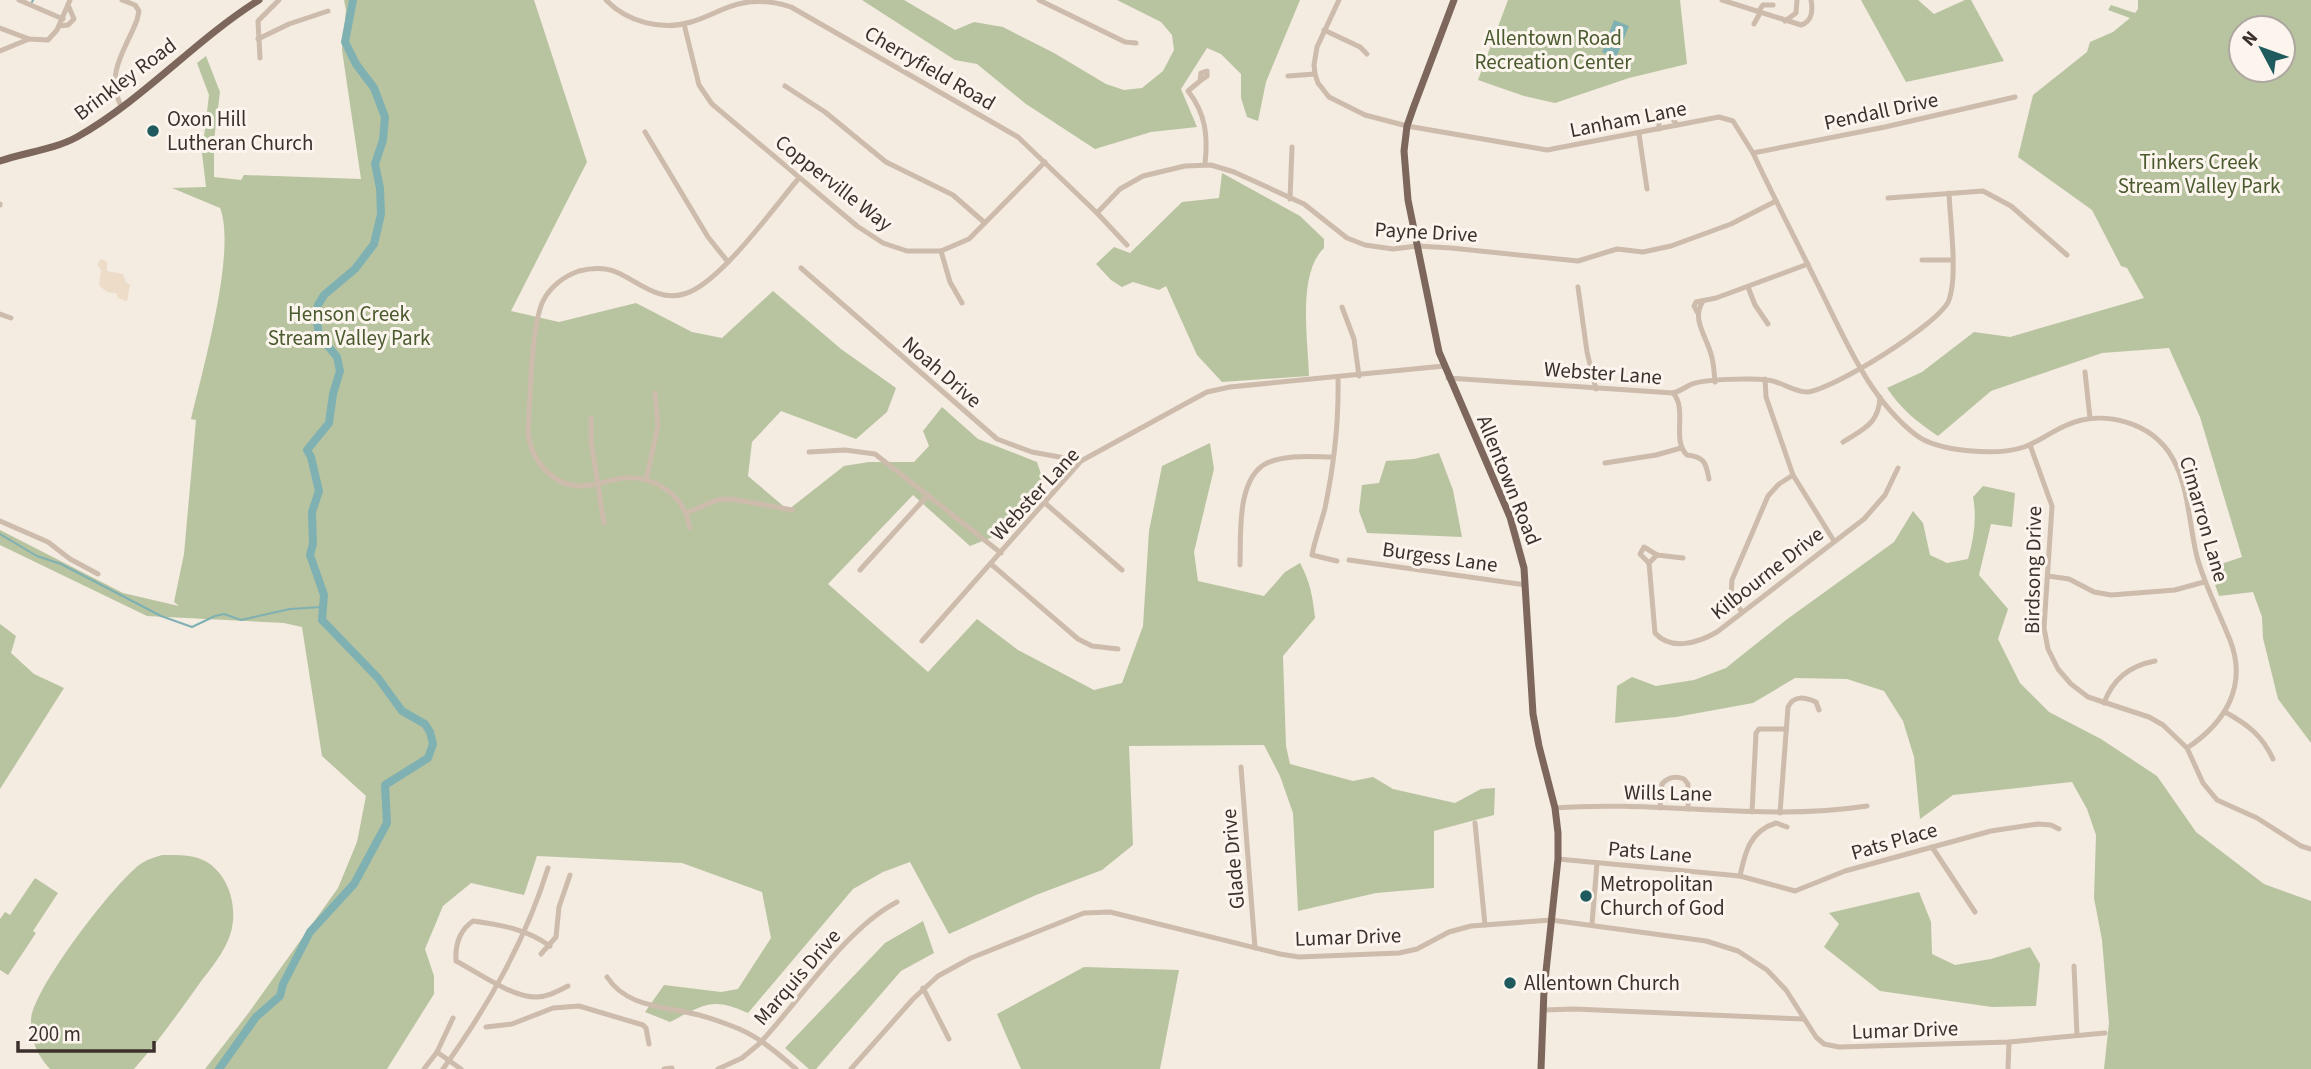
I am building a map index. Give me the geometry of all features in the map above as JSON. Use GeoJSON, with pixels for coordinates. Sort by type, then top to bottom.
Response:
{"type":"FeatureCollection","features":[{"type":"Feature","properties":{"kind":"main road","name":"Brinkley Road"},"geometry":{"type":"LineString","coordinates":[[0,161],[62,145],[85,132],[225,23],[259,0]]}},
{"type":"Feature","properties":{"kind":"main road","name":"Allentown Road"},"geometry":{"type":"LineString","coordinates":[[1454,0],[1407,126],[1404,173],[1432,324],[1444,366],[1510,517],[1520,547],[1527,586],[1532,707],[1555,808],[1558,859],[1543,1010],[1541,1069]]}},
{"type":"Feature","properties":{"kind":"street"},"geometry":{"type":"LineString","coordinates":[[19,0],[63,19]]}},
{"type":"Feature","properties":{"kind":"street"},"geometry":{"type":"LineString","coordinates":[[121,106],[114,90],[114,78],[139,11],[135,5],[122,0]]}},
{"type":"Feature","properties":{"kind":"street"},"geometry":{"type":"LineString","coordinates":[[260,58],[257,27],[260,17],[278,0]]}},
{"type":"Feature","properties":{"kind":"street","name":"Cherryfield Road"},"geometry":{"type":"LineString","coordinates":[[606,0],[619,12],[638,21],[662,25],[684,24],[744,2],[771,2],[791,7],[1007,129],[1097,212],[1127,245]]}},
{"type":"Feature","properties":{"kind":"street"},"geometry":{"type":"LineString","coordinates":[[1039,0],[1125,42],[1136,43]]}},
{"type":"Feature","properties":{"kind":"street"},"geometry":{"type":"LineString","coordinates":[[1288,76],[1315,74],[1315,55],[1339,0]]}},
{"type":"Feature","properties":{"kind":"street"},"geometry":{"type":"LineString","coordinates":[[1722,0],[1801,25],[1808,23],[1811,0]]}},
{"type":"Feature","properties":{"kind":"street"},"geometry":{"type":"LineString","coordinates":[[1786,22],[1796,13],[1797,0]]}},
{"type":"Feature","properties":{"kind":"street"},"geometry":{"type":"LineString","coordinates":[[0,28],[29,39],[48,40],[63,19],[69,2]]}},
{"type":"Feature","properties":{"kind":"street"},"geometry":{"type":"LineString","coordinates":[[59,26],[68,26],[74,19],[69,2]]}},
{"type":"Feature","properties":{"kind":"street"},"geometry":{"type":"LineString","coordinates":[[1754,24],[1763,5],[1773,5]]}},
{"type":"Feature","properties":{"kind":"street"},"geometry":{"type":"LineString","coordinates":[[258,39],[289,24],[328,11]]}},
{"type":"Feature","properties":{"kind":"street","name":"Copperville Way"},"geometry":{"type":"LineString","coordinates":[[684,24],[699,85],[707,99],[799,178],[883,243],[907,251],[941,251],[969,239],[1045,162]]}},
{"type":"Feature","properties":{"kind":"street"},"geometry":{"type":"LineString","coordinates":[[1324,30],[1356,44],[1367,54]]}},
{"type":"Feature","properties":{"kind":"street"},"geometry":{"type":"LineString","coordinates":[[0,51],[29,39]]}},
{"type":"Feature","properties":{"kind":"street"},"geometry":{"type":"LineString","coordinates":[[1205,164],[1206,125],[1200,109],[1188,91],[1200,81],[1203,71],[1207,71],[1207,76],[1215,72]]}},
{"type":"Feature","properties":{"kind":"street","name":"Lanham Lane"},"geometry":{"type":"LineString","coordinates":[[1315,74],[1325,93],[1339,104],[1365,115],[1407,126],[1547,150],[1719,117],[1730,119],[1736,124],[1752,153],[1860,369],[1881,399],[1909,429]]}},
{"type":"Feature","properties":{"kind":"street"},"geometry":{"type":"LineString","coordinates":[[785,86],[825,112],[886,162],[953,195],[985,223]]}},
{"type":"Feature","properties":{"kind":"street","name":"Pendall Drive"},"geometry":{"type":"LineString","coordinates":[[1752,153],[1885,127],[2015,97]]}},
{"type":"Feature","properties":{"kind":"street"},"geometry":{"type":"LineString","coordinates":[[1659,129],[1659,120],[1664,117],[1671,116],[1677,125]]}},
{"type":"Feature","properties":{"kind":"street"},"geometry":{"type":"LineString","coordinates":[[645,132],[708,237],[728,262]]}},
{"type":"Feature","properties":{"kind":"street"},"geometry":{"type":"LineString","coordinates":[[1639,134],[1647,189]]}},
{"type":"Feature","properties":{"kind":"street"},"geometry":{"type":"LineString","coordinates":[[1290,199],[1292,147]]}},
{"type":"Feature","properties":{"kind":"street","name":"Payne Drive"},"geometry":{"type":"LineString","coordinates":[[1097,212],[1120,189],[1136,179],[1167,169],[1205,164],[1223,167],[1304,204],[1341,234],[1358,243],[1393,249],[1417,246],[1451,248],[1578,261],[1617,249],[1643,252],[1671,246],[1731,224],[1776,201]]}},
{"type":"Feature","properties":{"kind":"street"},"geometry":{"type":"LineString","coordinates":[[690,528],[687,513],[669,491],[646,480],[622,478],[579,486],[555,477],[537,461],[529,443],[528,433],[537,326],[542,302],[550,290],[570,274],[599,268],[614,270],[650,291],[676,296],[697,290],[709,282],[728,262],[799,178]]}},
{"type":"Feature","properties":{"kind":"street"},"geometry":{"type":"LineString","coordinates":[[1888,198],[1983,191],[2011,206],[2067,255]]}},
{"type":"Feature","properties":{"kind":"street","name":"Webster Lane"},"geometry":{"type":"LineString","coordinates":[[1448,378],[1673,393],[1693,384],[1765,379],[1799,391],[1828,386],[1860,369],[1928,323],[1948,302],[1952,284],[1949,193]]}},
{"type":"Feature","properties":{"kind":"street"},"geometry":{"type":"LineString","coordinates":[[941,251],[947,275],[962,303]]}},
{"type":"Feature","properties":{"kind":"street"},"geometry":{"type":"LineString","coordinates":[[1922,260],[1951,260]]}},
{"type":"Feature","properties":{"kind":"street"},"geometry":{"type":"LineString","coordinates":[[1715,382],[1713,358],[1697,312],[1703,301],[1808,264]]}},
{"type":"Feature","properties":{"kind":"street","name":"Noah Drive"},"geometry":{"type":"LineString","coordinates":[[801,268],[997,439],[1032,452],[1082,461]]}},
{"type":"Feature","properties":{"kind":"street"},"geometry":{"type":"LineString","coordinates":[[1748,286],[1755,305],[1768,324]]}},
{"type":"Feature","properties":{"kind":"street"},"geometry":{"type":"LineString","coordinates":[[1578,287],[1587,352],[1596,389]]}},
{"type":"Feature","properties":{"kind":"street"},"geometry":{"type":"LineString","coordinates":[[1342,307],[1354,340],[1359,376]]}},
{"type":"Feature","properties":{"kind":"street"},"geometry":{"type":"LineString","coordinates":[[0,314],[11,318]]}},
{"type":"Feature","properties":{"kind":"street","name":"Webster Lane"},"geometry":{"type":"LineString","coordinates":[[922,641],[1082,461],[1207,392],[1230,387],[1444,366]]}},
{"type":"Feature","properties":{"kind":"street"},"geometry":{"type":"LineString","coordinates":[[2085,372],[2090,418]]}},
{"type":"Feature","properties":{"kind":"street"},"geometry":{"type":"LineString","coordinates":[[1337,561],[1312,555],[1325,508],[1339,418],[1338,378]]}},
{"type":"Feature","properties":{"kind":"street"},"geometry":{"type":"LineString","coordinates":[[1765,379],[1766,397],[1793,475],[1834,541]]}},
{"type":"Feature","properties":{"kind":"street"},"geometry":{"type":"LineString","coordinates":[[646,480],[659,426],[655,393]]}},
{"type":"Feature","properties":{"kind":"street"},"geometry":{"type":"LineString","coordinates":[[1673,393],[1679,402],[1681,448],[1687,455],[1700,456],[1704,460],[1709,479]]}},
{"type":"Feature","properties":{"kind":"street"},"geometry":{"type":"LineString","coordinates":[[1843,442],[1873,422],[1880,410],[1881,399]]}},
{"type":"Feature","properties":{"kind":"street"},"geometry":{"type":"LineString","coordinates":[[591,418],[591,441],[604,523]]}},
{"type":"Feature","properties":{"kind":"street","name":"Cimarron Lane"},"geometry":{"type":"LineString","coordinates":[[1909,429],[1928,442],[1953,449],[2001,451],[2029,445],[2064,426],[2090,418],[2110,419],[2133,425],[2152,437],[2169,453],[2181,478],[2204,582],[2234,650],[2235,688],[2225,712]]}},
{"type":"Feature","properties":{"kind":"street","name":"Birdsong Drive"},"geometry":{"type":"LineString","coordinates":[[2029,445],[2052,506],[2044,628],[2050,653],[2058,669],[2088,697],[2153,719],[2170,730],[2187,748],[2203,783],[2217,800],[2257,818],[2301,846],[2311,849]]}},
{"type":"Feature","properties":{"kind":"street"},"geometry":{"type":"LineString","coordinates":[[1605,463],[1681,448]]}},
{"type":"Feature","properties":{"kind":"street"},"geometry":{"type":"LineString","coordinates":[[809,452],[845,450],[874,454],[1001,553]]}},
{"type":"Feature","properties":{"kind":"street"},"geometry":{"type":"LineString","coordinates":[[1240,565],[1245,494],[1254,474],[1266,464],[1280,459],[1333,457]]}},
{"type":"Feature","properties":{"kind":"street","name":"Kilbourne Drive"},"geometry":{"type":"LineString","coordinates":[[1649,563],[1653,629],[1664,641],[1698,641],[1717,632],[1858,524],[1889,489],[1898,468]]}},
{"type":"Feature","properties":{"kind":"street"},"geometry":{"type":"LineString","coordinates":[[1742,612],[1731,596],[1732,580],[1768,496],[1779,484],[1793,475]]}},
{"type":"Feature","properties":{"kind":"street"},"geometry":{"type":"LineString","coordinates":[[860,570],[928,495]]}},
{"type":"Feature","properties":{"kind":"street"},"geometry":{"type":"LineString","coordinates":[[687,513],[717,500],[732,499],[792,510]]}},
{"type":"Feature","properties":{"kind":"street"},"geometry":{"type":"LineString","coordinates":[[1045,503],[1122,570]]}},
{"type":"Feature","properties":{"kind":"street"},"geometry":{"type":"LineString","coordinates":[[0,521],[48,542],[98,575]]}},
{"type":"Feature","properties":{"kind":"street"},"geometry":{"type":"LineString","coordinates":[[1657,555],[1649,563],[1640,554],[1643,547],[1650,548],[1657,555],[1684,558]]}},
{"type":"Feature","properties":{"kind":"street","name":"Burgess Lane"},"geometry":{"type":"LineString","coordinates":[[1349,560],[1527,586]]}},
{"type":"Feature","properties":{"kind":"street"},"geometry":{"type":"LineString","coordinates":[[991,564],[1078,639],[1092,646],[1118,649]]}},
{"type":"Feature","properties":{"kind":"street"},"geometry":{"type":"LineString","coordinates":[[2048,576],[2069,579],[2094,592],[2111,595],[2175,590],[2204,582]]}},
{"type":"Feature","properties":{"kind":"street"},"geometry":{"type":"LineString","coordinates":[[2104,703],[2112,685],[2122,675],[2134,667],[2155,661]]}},
{"type":"Feature","properties":{"kind":"street"},"geometry":{"type":"LineString","coordinates":[[1780,813],[1788,707],[1794,699],[1799,698],[1813,701],[1819,710]]}},
{"type":"Feature","properties":{"kind":"street"},"geometry":{"type":"LineString","coordinates":[[2187,748],[2208,732],[2225,712],[2254,731],[2273,759]]}},
{"type":"Feature","properties":{"kind":"street"},"geometry":{"type":"LineString","coordinates":[[1752,812],[1756,733],[1759,729],[1786,729]]}},
{"type":"Feature","properties":{"kind":"street","name":"Glade Drive"},"geometry":{"type":"LineString","coordinates":[[1241,767],[1255,948]]}},
{"type":"Feature","properties":{"kind":"street"},"geometry":{"type":"LineString","coordinates":[[1660,808],[1662,784],[1670,778],[1681,778],[1688,784],[1688,809]]}},
{"type":"Feature","properties":{"kind":"street","name":"Wills Lane"},"geometry":{"type":"LineString","coordinates":[[1555,808],[1660,808],[1780,813],[1867,806]]}},
{"type":"Feature","properties":{"kind":"street"},"geometry":{"type":"LineString","coordinates":[[1475,823],[1485,925]]}},
{"type":"Feature","properties":{"kind":"street"},"geometry":{"type":"LineString","coordinates":[[1740,876],[1752,838],[1771,825],[1779,823],[1787,827]]}},
{"type":"Feature","properties":{"kind":"street","name":"Pats Place"},"geometry":{"type":"LineString","coordinates":[[1740,876],[1780,889],[1801,891],[1845,871],[2005,828],[2046,824],[2060,829]]}},
{"type":"Feature","properties":{"kind":"street"},"geometry":{"type":"LineString","coordinates":[[1933,847],[1975,912]]}},
{"type":"Feature","properties":{"kind":"street","name":"Pats Lane"},"geometry":{"type":"LineString","coordinates":[[1558,859],[1740,876]]}},
{"type":"Feature","properties":{"kind":"street"},"geometry":{"type":"LineString","coordinates":[[1592,924],[1597,863]]}},
{"type":"Feature","properties":{"kind":"street"},"geometry":{"type":"LineString","coordinates":[[443,1069],[499,984],[525,932],[548,868]]}},
{"type":"Feature","properties":{"kind":"street"},"geometry":{"type":"LineString","coordinates":[[541,954],[556,937],[559,907],[570,875]]}},
{"type":"Feature","properties":{"kind":"street","name":"Marquis Drive"},"geometry":{"type":"LineString","coordinates":[[718,1069],[742,1058],[762,1041],[850,940],[873,917],[897,902]]}},
{"type":"Feature","properties":{"kind":"street","name":"Lumar Drive"},"geometry":{"type":"LineString","coordinates":[[851,1069],[923,988],[939,976],[971,958],[1093,911],[1118,913],[1299,957],[1399,953],[1417,948],[1454,930],[1485,925],[1551,920],[1592,924],[1684,937],[1731,948],[1747,956],[1773,976],[1795,1002],[1803,1019],[1821,1041],[1839,1047],[2009,1042],[2105,1033]]}},
{"type":"Feature","properties":{"kind":"street"},"geometry":{"type":"LineString","coordinates":[[550,946],[508,926],[473,921],[467,925],[455,947],[456,961],[520,994],[536,997],[568,986]]}},
{"type":"Feature","properties":{"kind":"street"},"geometry":{"type":"LineString","coordinates":[[2074,966],[2077,1035]]}},
{"type":"Feature","properties":{"kind":"street"},"geometry":{"type":"LineString","coordinates":[[607,977],[615,988],[642,1003],[706,1017],[742,1030],[762,1041],[796,1069]]}},
{"type":"Feature","properties":{"kind":"street"},"geometry":{"type":"LineString","coordinates":[[923,988],[949,1039]]}},
{"type":"Feature","properties":{"kind":"street"},"geometry":{"type":"LineString","coordinates":[[536,997],[537,1013]]}},
{"type":"Feature","properties":{"kind":"street"},"geometry":{"type":"LineString","coordinates":[[486,1027],[512,1024],[537,1013],[568,1006],[591,1008],[643,1025],[649,1044]]}},
{"type":"Feature","properties":{"kind":"street"},"geometry":{"type":"LineString","coordinates":[[1543,1010],[1803,1019]]}},
{"type":"Feature","properties":{"kind":"street"},"geometry":{"type":"LineString","coordinates":[[424,1069],[437,1052],[453,1018]]}},
{"type":"Feature","properties":{"kind":"street"},"geometry":{"type":"LineString","coordinates":[[2008,1069],[2009,1042]]}},
{"type":"Feature","properties":{"kind":"street"},"geometry":{"type":"LineString","coordinates":[[437,1052],[461,1069]]}},
{"type":"Feature","properties":{"kind":"street"},"geometry":{"type":"LineString","coordinates":[[664,1069],[672,1068]]}},
{"type":"Feature","properties":{"kind":"green space","name":"Henson Creek Stream Valley Park"},"geometry":{"type":"Polygon","coordinates":[[[344,0],[534,0],[587,162],[511,311],[559,322],[636,303],[692,332],[722,338],[773,291],[841,349],[896,388],[887,412],[856,439],[781,411],[752,442],[748,476],[788,510],[844,466],[869,462],[914,462],[929,446],[923,431],[942,407],[978,439],[1037,462],[1044,483],[998,535],[970,546],[913,495],[828,584],[928,672],[977,619],[1018,650],[1094,690],[1122,683],[1143,626],[1149,531],[1162,466],[1210,443],[1214,469],[1194,552],[1198,581],[1264,596],[1285,572],[1300,563],[1310,590],[1315,618],[1283,656],[1286,746],[1290,764],[1353,781],[1373,777],[1393,789],[1455,803],[1481,789],[1495,788],[1494,815],[1434,831],[1434,888],[1376,893],[1298,911],[1293,813],[1280,776],[1264,745],[1129,746],[1133,845],[1102,870],[1036,895],[949,934],[910,862],[883,872],[853,889],[748,1013],[716,1004],[700,1007],[670,1022],[645,1012],[664,985],[721,992],[738,989],[771,938],[762,892],[682,863],[537,856],[524,895],[471,883],[443,906],[425,949],[434,976],[434,994],[387,1069],[205,1069],[338,888],[357,842],[366,796],[322,756],[302,627],[284,623],[147,616],[0,545],[0,530],[123,593],[179,606],[174,602],[184,554],[196,420],[191,419],[216,312],[224,252],[224,227],[220,208],[172,188],[206,187],[202,153],[209,95],[197,63],[206,56],[220,92],[214,140],[214,177],[241,180],[244,175],[361,179],[342,50],[346,10],[344,0]]]}},
{"type":"Feature","properties":{"kind":"green space"},"geometry":{"type":"Polygon","coordinates":[[[862,0],[904,0],[955,30],[974,22],[1003,27],[1106,84],[1124,90],[1142,88],[1163,71],[1174,50],[1172,35],[1161,22],[1117,0],[1300,0],[1266,82],[1258,121],[1247,117],[1241,98],[1241,74],[1221,54],[1207,48],[1181,89],[1197,127],[1151,132],[1095,149],[1026,104],[977,64],[955,60],[862,0]]]}},
{"type":"Feature","properties":{"kind":"green space","name":"Allentown Road Recreation Center"},"geometry":{"type":"Polygon","coordinates":[[[1508,0],[1680,0],[1687,64],[1629,78],[1555,103],[1524,96],[1478,80],[1508,0]]]}},
{"type":"Feature","properties":{"kind":"green space"},"geometry":{"type":"Polygon","coordinates":[[[1861,0],[1918,0],[1934,14],[1965,0],[1971,0],[2004,61],[1906,82],[1861,0]]]}},
{"type":"Feature","properties":{"kind":"green space","name":"Tinkers Creek Stream Valley Park"},"geometry":{"type":"Polygon","coordinates":[[[2138,0],[2311,0],[2311,743],[2278,699],[2263,638],[2262,617],[2253,592],[2219,596],[2209,568],[2242,557],[2200,417],[2169,348],[2102,353],[1991,391],[1938,436],[1910,415],[1887,388],[1922,372],[1974,332],[2010,337],[2144,298],[2127,268],[2121,266],[2092,210],[2018,157],[2033,95],[2087,52],[2090,42],[2113,32],[2130,18],[2108,10],[2111,5],[2135,13],[2138,0]]]}},
{"type":"Feature","properties":{"kind":"green space"},"geometry":{"type":"Polygon","coordinates":[[[1222,173],[1300,216],[1324,239],[1324,248],[1316,259],[1307,290],[1309,376],[1222,382],[1197,355],[1166,286],[1159,290],[1133,282],[1122,287],[1096,264],[1114,247],[1130,253],[1182,202],[1219,198],[1222,173]]]}},
{"type":"Feature","properties":{"kind":"green space"},"geometry":{"type":"Polygon","coordinates":[[[1439,453],[1453,490],[1462,537],[1367,533],[1359,511],[1362,485],[1379,483],[1386,461],[1414,459],[1439,453]]]}},
{"type":"Feature","properties":{"kind":"green space"},"geometry":{"type":"Polygon","coordinates":[[[1983,486],[2015,493],[2012,527],[1991,524],[1979,575],[2008,609],[1998,639],[2020,683],[2049,712],[2101,739],[2157,776],[2196,832],[2264,884],[2311,901],[2311,1069],[2104,1069],[2109,1023],[2102,940],[2094,898],[2096,835],[2087,809],[2072,782],[1953,795],[1920,819],[1914,757],[1903,721],[1884,691],[1847,679],[1795,678],[1753,703],[1676,717],[1615,723],[1617,686],[1632,677],[1656,686],[1694,680],[1726,668],[1786,620],[1894,542],[1913,511],[1923,523],[1930,555],[1947,563],[1968,559],[1974,528],[1973,497],[1983,486]]]}},
{"type":"Feature","properties":{"kind":"green space"},"geometry":{"type":"Polygon","coordinates":[[[0,624],[16,636],[11,653],[34,674],[64,688],[0,789],[0,624]]]}},
{"type":"Feature","properties":{"kind":"green space"},"geometry":{"type":"Polygon","coordinates":[[[162,855],[184,855],[200,859],[220,874],[230,892],[233,912],[231,932],[225,947],[134,1069],[50,1069],[35,1046],[31,1027],[35,1005],[45,985],[77,937],[114,890],[142,863],[162,855]]]}},
{"type":"Feature","properties":{"kind":"green space"},"geometry":{"type":"Polygon","coordinates":[[[35,878],[58,893],[8,975],[0,970],[0,919],[5,912],[10,915],[35,878]]]}},
{"type":"Feature","properties":{"kind":"green space"},"geometry":{"type":"Polygon","coordinates":[[[1919,892],[1931,922],[1932,954],[1955,965],[1991,959],[2030,947],[2040,964],[2036,1006],[1992,1007],[1880,991],[1824,947],[1839,924],[1829,913],[1919,892]]]}},
{"type":"Feature","properties":{"kind":"green space"},"geometry":{"type":"Polygon","coordinates":[[[923,921],[934,953],[901,971],[816,1069],[809,1069],[785,1048],[885,943],[923,921]]]}},
{"type":"Feature","properties":{"kind":"green space"},"geometry":{"type":"Polygon","coordinates":[[[1084,967],[1179,970],[1160,1069],[1021,1069],[997,1014],[1084,967]]]}},
{"type":"Feature","properties":{"kind":"shaded area"},"geometry":{"type":"Polygon","coordinates":[[[101,259],[107,262],[107,271],[123,274],[130,285],[127,301],[118,298],[116,293],[107,292],[99,285],[101,270],[97,264],[101,259]]]}},
{"type":"Feature","properties":{"kind":"water"},"geometry":{"type":"Polygon","coordinates":[[[1614,20],[1629,26],[1616,58],[1602,52],[1614,20]]]}},
{"type":"Feature","properties":{"kind":"waterway"},"geometry":{"type":"LineString","coordinates":[[219,1069],[256,1017],[280,996],[283,984],[310,932],[354,884],[387,823],[385,785],[428,758],[433,744],[425,724],[402,711],[378,678],[322,620],[324,595],[310,555],[313,544],[312,512],[319,491],[307,450],[329,423],[340,371],[337,357],[319,335],[316,316],[318,305],[324,295],[355,269],[374,244],[381,214],[380,188],[375,164],[383,140],[385,117],[374,88],[356,64],[345,42],[353,0]]}},
{"type":"Feature","properties":{"kind":"waterway"},"geometry":{"type":"LineString","coordinates":[[0,534],[37,556],[61,564],[161,616],[192,627],[224,614],[241,620],[290,609],[322,607]]}},
{"type":"Feature","properties":{"kind":"place","name":"Oxon Hill Lutheran Church"},"geometry":{"type":"Point","coordinates":[153,131]}},
{"type":"Feature","properties":{"kind":"place","name":"Metropolitan Church of God"},"geometry":{"type":"Point","coordinates":[1586,896]}},
{"type":"Feature","properties":{"kind":"place","name":"Allentown Church"},"geometry":{"type":"Point","coordinates":[1510,983]}}]}
